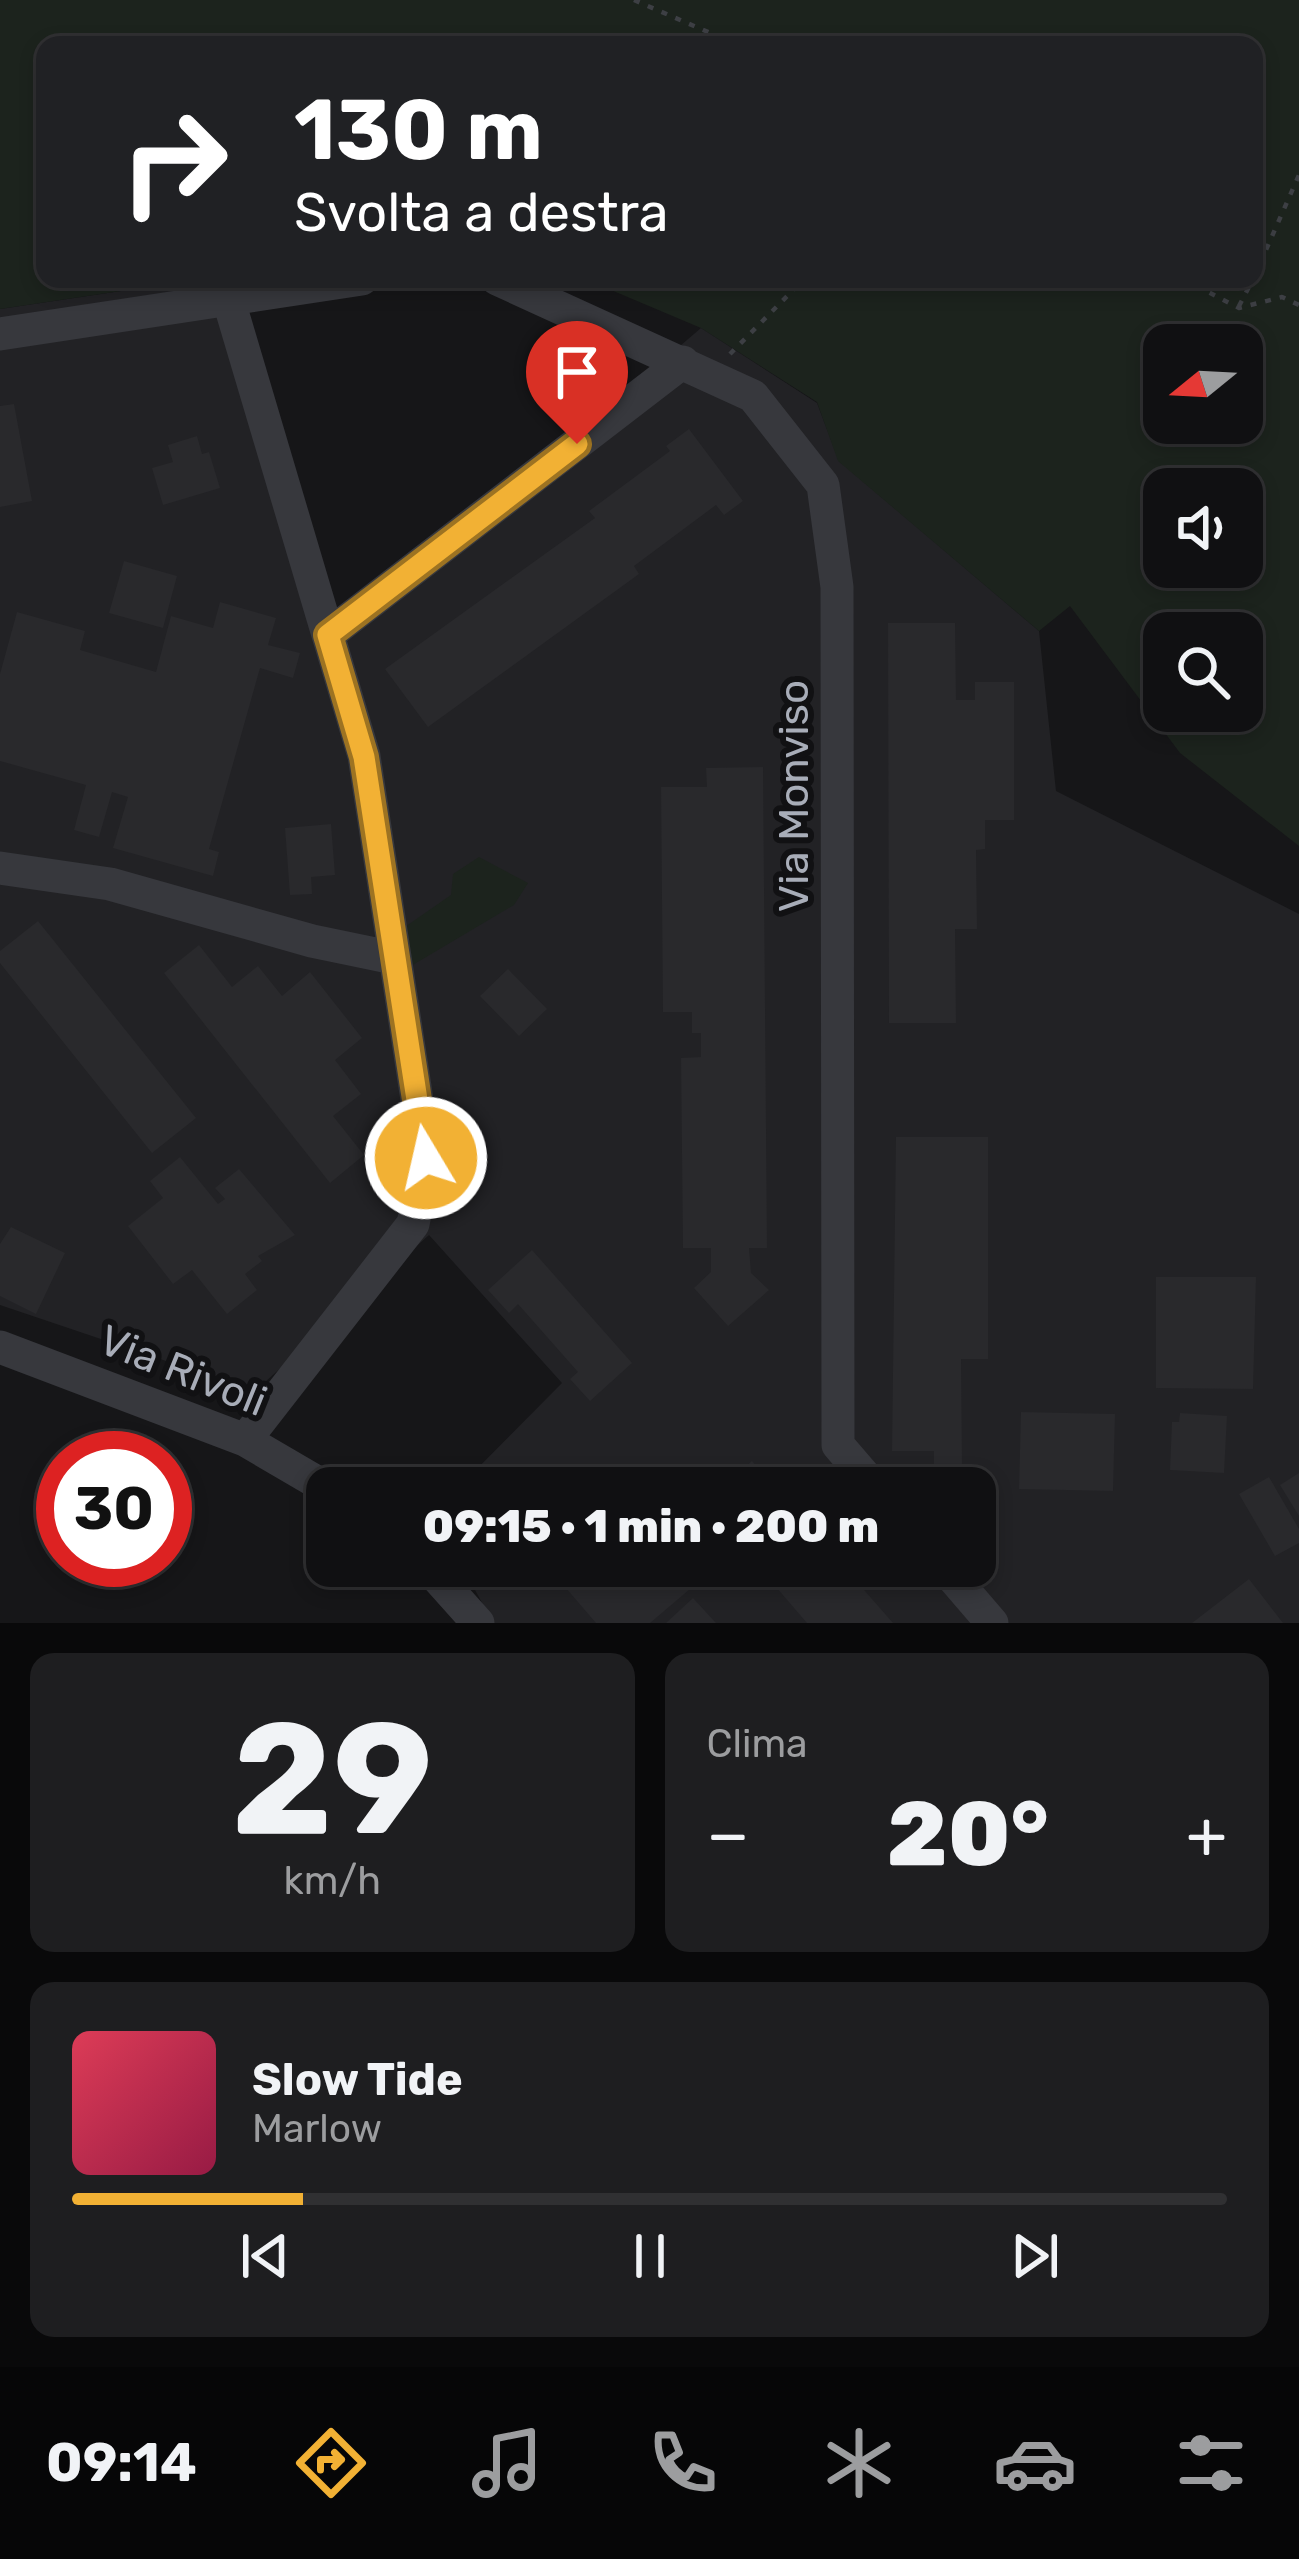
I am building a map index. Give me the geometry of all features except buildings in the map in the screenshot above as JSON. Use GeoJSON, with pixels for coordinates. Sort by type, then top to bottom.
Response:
{"type":"FeatureCollection","features":[{"type":"Feature","properties":{"kind":"street"},"geometry":{"type":"LineString","coordinates":[[0,334],[299,288]]}},
{"type":"Feature","properties":{"kind":"street","name":"Via Monviso"},"geometry":{"type":"LineString","coordinates":[[517,288],[753,396],[823,485],[837,587],[838,1445],[857,1467]]}},
{"type":"Feature","properties":{"kind":"street"},"geometry":{"type":"LineString","coordinates":[[228,298],[364,757],[426,1158],[413,1224],[245,1440]]}},
{"type":"Feature","properties":{"kind":"street"},"geometry":{"type":"LineString","coordinates":[[328,635],[696,368]]}},
{"type":"Feature","properties":{"kind":"street"},"geometry":{"type":"LineString","coordinates":[[0,868],[110,884],[312,941],[394,958]]}},
{"type":"Feature","properties":{"kind":"street","name":"Via Rivoli"},"geometry":{"type":"LineString","coordinates":[[0,1347],[245,1440],[306,1476]]}},
{"type":"Feature","properties":{"kind":"street"},"geometry":{"type":"LineString","coordinates":[[446,1587],[478,1623]]}},
{"type":"Feature","properties":{"kind":"street"},"geometry":{"type":"LineString","coordinates":[[961,1587],[992,1623]]}},
{"type":"Feature","properties":{"kind":"path"},"geometry":{"type":"LineString","coordinates":[[634,0],[717,36]]}},
{"type":"Feature","properties":{"kind":"path"},"geometry":{"type":"LineString","coordinates":[[1263,256],[1299,175]]}},
{"type":"Feature","properties":{"kind":"path"},"geometry":{"type":"LineString","coordinates":[[696,368],[793,288]]}},
{"type":"Feature","properties":{"kind":"path"},"geometry":{"type":"LineString","coordinates":[[1200,288],[1239,308],[1282,297],[1299,305]]}},
{"type":"Feature","properties":{"kind":"path"},"geometry":{"type":"LineString","coordinates":[[1239,308],[1248,288]]}},
{"type":"Feature","properties":{"kind":"shaded area"},"geometry":{"type":"Polygon","coordinates":[[[0,0],[1299,0],[1299,846],[1180,753],[1164,732],[1263,732],[1263,612],[1143,612],[1143,704],[1070,606],[1039,631],[838,461],[817,402],[701,328],[606,288],[1263,288],[1263,36],[36,36],[36,288],[141,288],[0,309],[0,0]]]}},
{"type":"Feature","properties":{"kind":"shaded area"},"geometry":{"type":"Polygon","coordinates":[[[141,288],[225,288],[324,651],[701,328],[817,403],[839,461],[1039,631],[1056,791],[1299,914],[1299,1623],[493,1623],[473,1587],[996,1587],[996,1467],[479,1467],[562,1383],[429,1235],[255,1391],[0,1305],[0,309],[141,288]]]}},
{"type":"Feature","properties":{"kind":"shaded area"},"geometry":{"type":"Polygon","coordinates":[[[479,857],[528,883],[514,905],[411,966],[402,929],[451,895],[453,874],[479,857]]]}},
{"type":"Feature","properties":{"kind":"route"},"geometry":{"type":"LineString","coordinates":[[426,1158],[364,757],[328,635],[577,444]]}}]}
